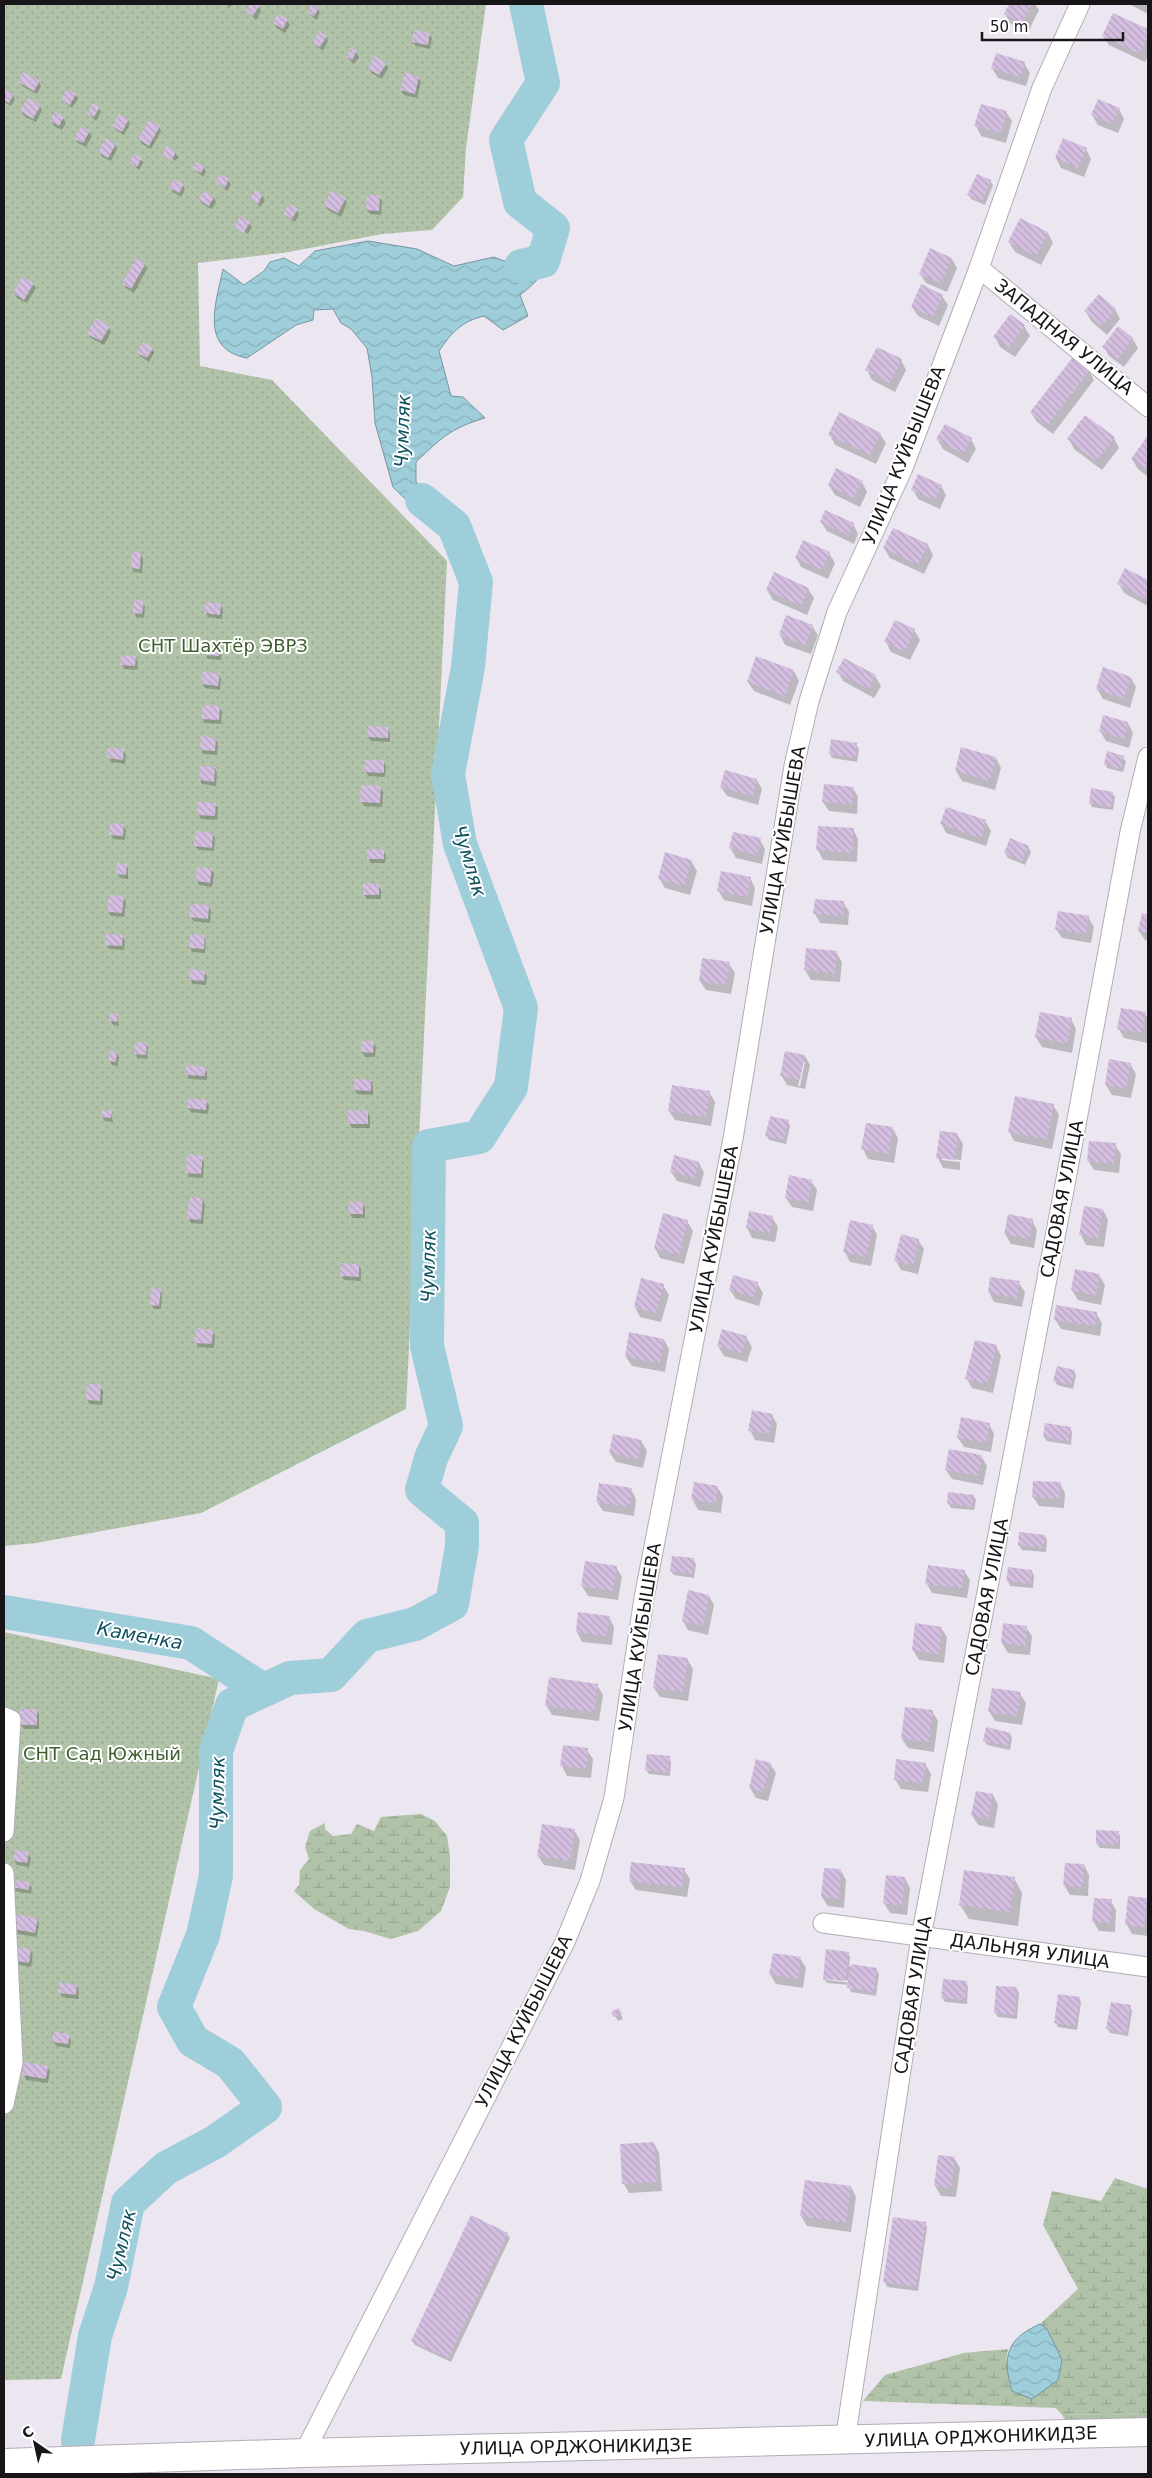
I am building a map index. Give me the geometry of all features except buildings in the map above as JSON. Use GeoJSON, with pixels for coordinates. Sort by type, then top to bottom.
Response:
{"type":"FeatureCollection","features":[{"type":"Feature","properties":{"kind":"main road","name":"УЛИЦА ОРДЖОНИКИДЗЕ"},"geometry":{"type":"LineString","coordinates":[[4,2464],[304,2453],[1148,2432]]}},
{"type":"Feature","properties":{"kind":"street","name":"УЛИЦА КУЙБЫШЕВА"},"geometry":{"type":"LineString","coordinates":[[304,2453],[566,1942],[590,1881],[614,1798],[644,1598],[733,1139],[794,766],[809,701],[837,612],[903,468],[979,268],[1042,88],[1080,4]]}},
{"type":"Feature","properties":{"kind":"street","name":"ЗАПАДНАЯ УЛИЦА"},"geometry":{"type":"LineString","coordinates":[[979,268],[1148,406]]}},
{"type":"Feature","properties":{"kind":"street","name":"САДОВАЯ УЛИЦА"},"geometry":{"type":"LineString","coordinates":[[846,2441],[921,1936],[1066,1180],[1130,832],[1148,757]]}},
{"type":"Feature","properties":{"kind":"street"},"geometry":{"type":"LineString","coordinates":[[4,1832],[7,1718]]}},
{"type":"Feature","properties":{"kind":"street"},"geometry":{"type":"LineString","coordinates":[[4,1872],[13,2062],[4,2104]]}},
{"type":"Feature","properties":{"kind":"street","name":"ДАЛЬНЯЯ УЛИЦА"},"geometry":{"type":"LineString","coordinates":[[823,1923],[1148,1966]]}},
{"type":"Feature","properties":{"kind":"green space","name":"СНТ Шахтёр ЭВРЗ"},"geometry":{"type":"Polygon","coordinates":[[[4,4],[486,4],[466,148],[463,197],[432,230],[382,234],[289,252],[198,263],[200,366],[272,380],[447,561],[406,1409],[201,1513],[36,1543],[4,1546],[4,4]]]}},
{"type":"Feature","properties":{"kind":"green space","name":"СНТ Сад Южный"},"geometry":{"type":"Polygon","coordinates":[[[4,1632],[219,1679],[61,2379],[4,2380],[4,1632]]]}},
{"type":"Feature","properties":{"kind":"green space"},"geometry":{"type":"Polygon","coordinates":[[[421,1814],[435,1821],[447,1836],[450,1856],[450,1887],[441,1911],[418,1931],[391,1939],[364,1931],[349,1929],[314,1909],[294,1891],[299,1885],[300,1870],[309,1859],[305,1847],[310,1831],[325,1823],[325,1829],[333,1836],[351,1834],[357,1824],[374,1831],[381,1817],[421,1814]]]}},
{"type":"Feature","properties":{"kind":"green space"},"geometry":{"type":"Polygon","coordinates":[[[1115,2178],[1148,2189],[1148,2413],[1062,2415],[1056,2408],[863,2401],[885,2375],[964,2353],[1008,2349],[1006,2361],[1052,2343],[1047,2329],[1040,2324],[1078,2289],[1043,2225],[1052,2191],[1101,2201],[1115,2178]]]}},
{"type":"Feature","properties":{"kind":"green space"},"geometry":{"type":"Polygon","coordinates":[[[1148,2413],[1148,2423],[1068,2424],[1062,2415],[1148,2413]]]}},
{"type":"Feature","properties":{"kind":"water"},"geometry":{"type":"Polygon","coordinates":[[[542,238],[556,240],[544,271],[520,295],[528,316],[503,330],[484,316],[476,318],[458,329],[439,351],[451,396],[463,397],[485,418],[463,426],[447,435],[416,462],[416,482],[437,498],[453,504],[469,526],[448,533],[434,527],[393,487],[375,423],[372,377],[367,348],[351,329],[341,323],[333,309],[314,310],[313,320],[296,325],[247,358],[232,353],[222,345],[216,335],[214,323],[215,310],[223,269],[244,285],[264,271],[270,262],[284,258],[299,266],[315,251],[368,241],[417,249],[454,266],[494,257],[504,261],[536,257],[542,238]]]}},
{"type":"Feature","properties":{"kind":"water"},"geometry":{"type":"Polygon","coordinates":[[[1040,2324],[1047,2329],[1062,2360],[1058,2380],[1032,2399],[1012,2391],[1007,2368],[1009,2350],[1014,2343],[1020,2336],[1040,2324]]]}},
{"type":"Feature","properties":{"kind":"waterway","name":"Чумляк"},"geometry":{"type":"LineString","coordinates":[[521,266],[543,261],[553,228],[520,202],[506,140],[543,83],[526,4]]}},
{"type":"Feature","properties":{"kind":"waterway","name":"Чумляк"},"geometry":{"type":"LineString","coordinates":[[78,2440],[95,2336],[111,2287],[128,2203],[166,2168],[215,2142],[265,2107],[230,2063],[193,2041],[174,2007],[203,1935],[216,1876],[216,1751],[232,1705],[290,1678],[331,1675],[367,1636],[415,1624],[452,1604],[462,1546],[462,1523],[422,1490],[431,1458],[446,1426],[427,1346],[429,1146],[479,1137],[511,1087],[521,1008],[460,844],[448,774],[468,667],[476,582],[454,526],[422,500]]}},
{"type":"Feature","properties":{"kind":"waterway","name":"Каменка"},"geometry":{"type":"LineString","coordinates":[[4,1612],[191,1643],[263,1690]]}}]}
